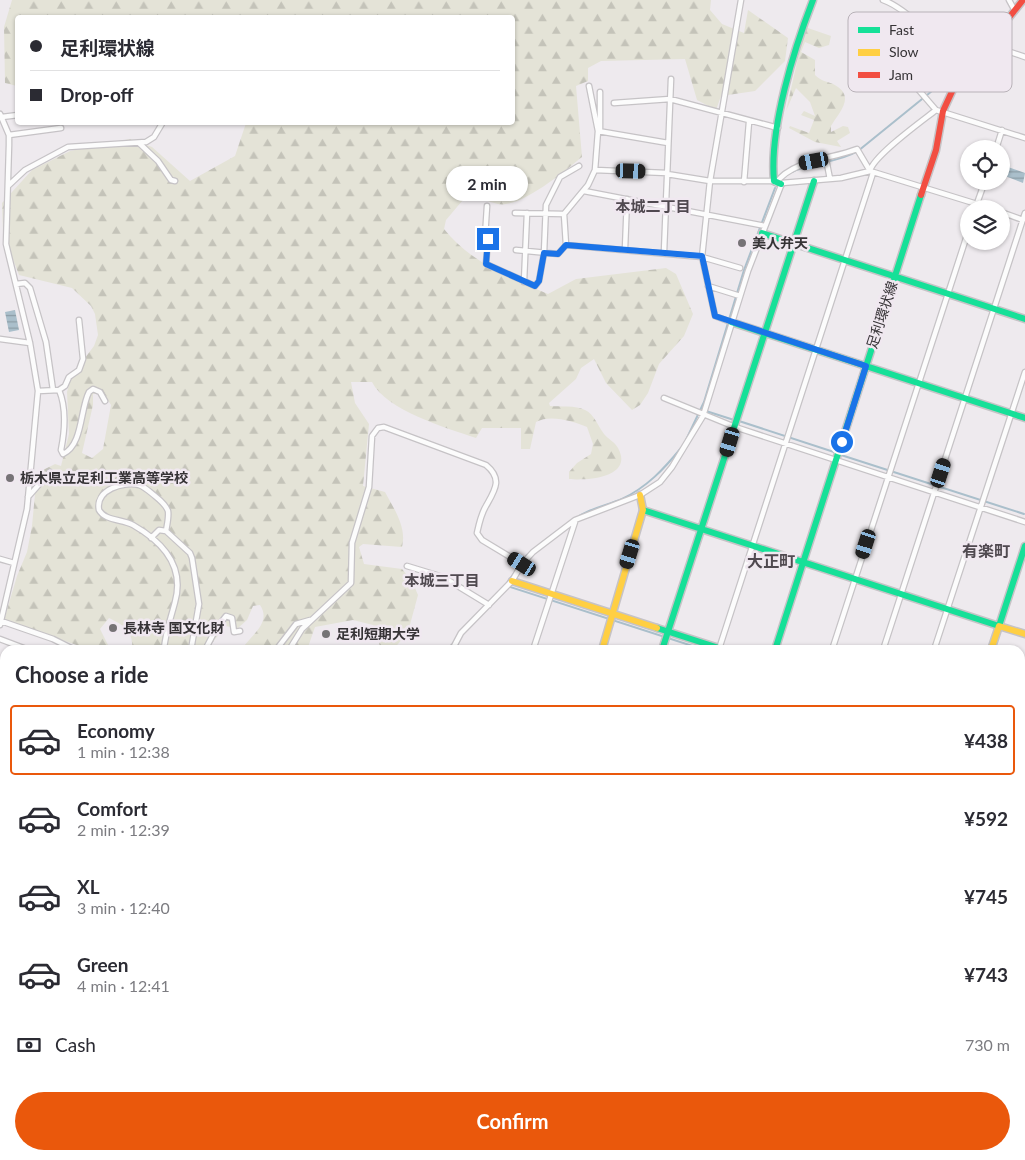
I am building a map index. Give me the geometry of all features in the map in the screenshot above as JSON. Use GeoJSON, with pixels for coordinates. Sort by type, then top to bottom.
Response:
{"type":"FeatureCollection","features":[{"type":"Feature","properties":{"kind":"main road"},"geometry":{"type":"LineString","coordinates":[[777,183],[772,171],[778,128],[797,42],[813,0]]}},
{"type":"Feature","properties":{"kind":"main road","name":"足利環状線"},"geometry":{"type":"LineString","coordinates":[[1012,13],[1023,0]]}},
{"type":"Feature","properties":{"kind":"main road","name":"足利環状線"},"geometry":{"type":"LineString","coordinates":[[777,645],[925,188],[937,146],[939,111],[949,92]]}},
{"type":"Feature","properties":{"kind":"main road"},"geometry":{"type":"LineString","coordinates":[[664,645],[814,181]]}},
{"type":"Feature","properties":{"kind":"main road"},"geometry":{"type":"LineString","coordinates":[[762,234],[846,259],[1025,319]]}},
{"type":"Feature","properties":{"kind":"main road"},"geometry":{"type":"LineString","coordinates":[[731,322],[1025,418]]}},
{"type":"Feature","properties":{"kind":"main road"},"geometry":{"type":"LineString","coordinates":[[603,645],[643,510],[640,495]]}},
{"type":"Feature","properties":{"kind":"main road"},"geometry":{"type":"LineString","coordinates":[[643,510],[1025,634]]}},
{"type":"Feature","properties":{"kind":"main road"},"geometry":{"type":"LineString","coordinates":[[993,645],[1025,546]]}},
{"type":"Feature","properties":{"kind":"main road"},"geometry":{"type":"LineString","coordinates":[[512,581],[709,645]]}},
{"type":"Feature","properties":{"kind":"street"},"geometry":{"type":"LineString","coordinates":[[731,322],[715,316],[702,256],[710,181],[741,0]]}},
{"type":"Feature","properties":{"kind":"street"},"geometry":{"type":"LineString","coordinates":[[883,0],[896,6],[903,12]]}},
{"type":"Feature","properties":{"kind":"street"},"geometry":{"type":"LineString","coordinates":[[1009,0],[1014,10]]}},
{"type":"Feature","properties":{"kind":"street"},"geometry":{"type":"LineString","coordinates":[[1012,53],[1025,57]]}},
{"type":"Feature","properties":{"kind":"street"},"geometry":{"type":"LineString","coordinates":[[664,252],[671,79]]}},
{"type":"Feature","properties":{"kind":"street"},"geometry":{"type":"LineString","coordinates":[[516,250],[558,254],[566,245],[564,214],[584,191],[596,170],[598,131],[589,86]]}},
{"type":"Feature","properties":{"kind":"street"},"geometry":{"type":"LineString","coordinates":[[598,131],[600,129],[600,92]]}},
{"type":"Feature","properties":{"kind":"street"},"geometry":{"type":"LineString","coordinates":[[922,92],[939,111],[1025,138]]}},
{"type":"Feature","properties":{"kind":"street"},"geometry":{"type":"LineString","coordinates":[[614,103],[670,99],[749,122],[778,128]]}},
{"type":"Feature","properties":{"kind":"street"},"geometry":{"type":"LineString","coordinates":[[722,645],[785,444],[846,259],[871,172],[871,166],[939,111]]}},
{"type":"Feature","properties":{"kind":"street"},"geometry":{"type":"LineString","coordinates":[[15,115],[1,116],[8,135],[6,244],[30,343],[38,391],[28,497],[0,623],[53,639],[65,645]]}},
{"type":"Feature","properties":{"kind":"street"},"geometry":{"type":"LineString","coordinates":[[744,182],[749,122]]}},
{"type":"Feature","properties":{"kind":"street"},"geometry":{"type":"LineString","coordinates":[[8,186],[31,166],[68,147],[146,142],[154,137],[161,125]]}},
{"type":"Feature","properties":{"kind":"street"},"geometry":{"type":"LineString","coordinates":[[8,135],[61,128]]}},
{"type":"Feature","properties":{"kind":"street"},"geometry":{"type":"LineString","coordinates":[[999,140],[1002,130]]}},
{"type":"Feature","properties":{"kind":"street"},"geometry":{"type":"LineString","coordinates":[[598,131],[668,143]]}},
{"type":"Feature","properties":{"kind":"street"},"geometry":{"type":"LineString","coordinates":[[139,143],[158,160],[175,181]]}},
{"type":"Feature","properties":{"kind":"street"},"geometry":{"type":"LineString","coordinates":[[454,645],[460,633],[512,581],[522,564],[533,552],[575,520],[640,495],[660,482],[672,468],[703,416],[731,322],[766,224],[777,183],[782,174],[803,163],[826,159],[857,149],[871,172]]}},
{"type":"Feature","properties":{"kind":"street"},"geometry":{"type":"LineString","coordinates":[[826,159],[830,179]]}},
{"type":"Feature","properties":{"kind":"street"},"geometry":{"type":"LineString","coordinates":[[487,206],[485,237],[488,239],[486,264],[535,286],[539,281],[544,253],[544,214],[546,205],[560,177],[579,166]]}},
{"type":"Feature","properties":{"kind":"street"},"geometry":{"type":"LineString","coordinates":[[596,170],[667,173],[710,181],[777,183],[814,181],[871,172],[967,200]]}},
{"type":"Feature","properties":{"kind":"street"},"geometry":{"type":"LineString","coordinates":[[584,191],[706,215],[766,224]]}},
{"type":"Feature","properties":{"kind":"street"},"geometry":{"type":"LineString","coordinates":[[625,249],[627,199]]}},
{"type":"Feature","properties":{"kind":"street"},"geometry":{"type":"LineString","coordinates":[[515,213],[564,214]]}},
{"type":"Feature","properties":{"kind":"street"},"geometry":{"type":"LineString","coordinates":[[524,282],[527,213]]}},
{"type":"Feature","properties":{"kind":"street"},"geometry":{"type":"LineString","coordinates":[[885,645],[1025,213]]}},
{"type":"Feature","properties":{"kind":"street"},"geometry":{"type":"LineString","coordinates":[[1010,215],[1024,220]]}},
{"type":"Feature","properties":{"kind":"street"},"geometry":{"type":"LineString","coordinates":[[566,245],[702,256],[740,268]]}},
{"type":"Feature","properties":{"kind":"street"},"geometry":{"type":"LineString","coordinates":[[834,645],[962,250]]}},
{"type":"Feature","properties":{"kind":"street"},"geometry":{"type":"LineString","coordinates":[[16,284],[25,283],[30,288],[46,342],[53,390]]}},
{"type":"Feature","properties":{"kind":"street"},"geometry":{"type":"LineString","coordinates":[[708,286],[740,296]]}},
{"type":"Feature","properties":{"kind":"street"},"geometry":{"type":"LineString","coordinates":[[38,391],[59,390],[82,365],[79,320]]}},
{"type":"Feature","properties":{"kind":"street"},"geometry":{"type":"LineString","coordinates":[[0,339],[30,343]]}},
{"type":"Feature","properties":{"kind":"street"},"geometry":{"type":"LineString","coordinates":[[936,645],[1025,372]]}},
{"type":"Feature","properties":{"kind":"street"},"geometry":{"type":"LineString","coordinates":[[59,390],[64,416],[65,432],[61,450],[63,454],[67,452],[76,437],[86,399],[90,392],[97,390],[105,401]]}},
{"type":"Feature","properties":{"kind":"street"},"geometry":{"type":"LineString","coordinates":[[664,398],[703,416],[735,427],[1025,522]]}},
{"type":"Feature","properties":{"kind":"street"},"geometry":{"type":"LineString","coordinates":[[293,645],[311,620],[351,583],[352,543],[369,487],[372,436],[378,428],[384,427],[486,465],[493,470],[497,478],[497,487],[486,507],[477,533],[482,540],[522,564]]}},
{"type":"Feature","properties":{"kind":"street"},"geometry":{"type":"LineString","coordinates":[[28,497],[50,472]]}},
{"type":"Feature","properties":{"kind":"street"},"geometry":{"type":"LineString","coordinates":[[165,645],[166,633],[176,599],[177,574],[174,564],[169,555],[151,538],[132,525],[100,513],[99,502],[105,492],[123,484],[141,486],[166,508],[168,516],[166,531]]}},
{"type":"Feature","properties":{"kind":"street"},"geometry":{"type":"LineString","coordinates":[[535,645],[575,520]]}},
{"type":"Feature","properties":{"kind":"street"},"geometry":{"type":"LineString","coordinates":[[151,538],[156,532],[166,531],[190,553],[196,571],[199,614],[192,645]]}},
{"type":"Feature","properties":{"kind":"street"},"geometry":{"type":"LineString","coordinates":[[0,559],[14,563]]}},
{"type":"Feature","properties":{"kind":"street"},"geometry":{"type":"LineString","coordinates":[[407,566],[443,578],[489,606]]}},
{"type":"Feature","properties":{"kind":"street"},"geometry":{"type":"LineString","coordinates":[[207,645],[226,616],[232,618],[234,632],[240,631]]}},
{"type":"Feature","properties":{"kind":"street"},"geometry":{"type":"LineString","coordinates":[[280,645],[296,624],[311,620]]}},
{"type":"Feature","properties":{"kind":"street"},"geometry":{"type":"LineString","coordinates":[[0,639],[16,645]]}},
{"type":"Feature","properties":{"kind":"green space"},"geometry":{"type":"Polygon","coordinates":[[[12,0],[711,0],[710,10],[722,24],[744,33],[748,10],[788,38],[785,61],[755,91],[721,96],[716,110],[697,100],[685,59],[601,61],[588,68],[588,81],[576,86],[582,157],[542,187],[518,201],[498,204],[468,194],[446,220],[444,229],[454,241],[478,260],[505,275],[548,294],[576,279],[666,268],[676,274],[693,314],[684,336],[659,364],[648,393],[640,405],[632,410],[606,383],[594,359],[581,368],[576,379],[549,403],[550,406],[581,408],[588,412],[596,420],[604,434],[618,448],[621,458],[620,465],[615,471],[597,478],[569,479],[569,472],[577,463],[591,454],[593,444],[587,427],[555,418],[536,422],[530,449],[521,449],[521,428],[482,428],[476,438],[418,417],[403,409],[379,392],[372,382],[351,382],[355,403],[369,424],[363,486],[385,492],[399,518],[403,532],[402,547],[363,544],[359,547],[364,564],[402,569],[412,581],[418,595],[408,632],[397,645],[379,645],[378,632],[373,625],[353,620],[315,627],[309,645],[245,645],[259,629],[264,618],[260,605],[253,606],[247,620],[238,628],[225,626],[211,645],[132,645],[130,634],[127,630],[109,618],[100,629],[108,645],[76,645],[4,620],[17,576],[27,552],[32,526],[37,473],[55,464],[61,466],[69,434],[67,392],[72,375],[94,346],[98,335],[95,314],[91,306],[72,288],[19,275],[3,233],[2,203],[32,170],[70,151],[130,139],[152,147],[190,181],[235,156],[245,125],[515,125],[515,15],[15,15],[15,86],[5,83],[4,27],[12,0]],[[93,394],[93,405],[82,453],[92,458],[103,449],[111,405],[104,394],[93,394]]]}},
{"type":"Feature","properties":{"kind":"green space"},"geometry":{"type":"Polygon","coordinates":[[[805,27],[831,36],[829,45],[819,48],[805,42],[801,52],[815,60],[815,75],[821,80],[833,84],[844,94],[844,104],[831,126],[831,132],[843,126],[848,127],[850,133],[837,141],[841,147],[815,142],[789,128],[790,126],[809,133],[814,120],[801,115],[804,111],[815,116],[810,102],[796,88],[786,111],[805,27]]]}},
{"type":"Feature","properties":{"kind":"water"},"geometry":{"type":"Polygon","coordinates":[[[1010,168],[1025,173],[1023,183],[1010,178],[1010,168]]]}},
{"type":"Feature","properties":{"kind":"water"},"geometry":{"type":"Polygon","coordinates":[[[15,310],[19,330],[9,332],[5,312],[15,310]]]}},
{"type":"Feature","properties":{"kind":"waterway"},"geometry":{"type":"LineString","coordinates":[[792,172],[842,158],[858,151],[931,92]]}},
{"type":"Feature","properties":{"kind":"waterway"},"geometry":{"type":"LineString","coordinates":[[686,440],[704,402],[744,270],[775,188]]}},
{"type":"Feature","properties":{"kind":"waterway"},"geometry":{"type":"LineString","coordinates":[[706,411],[734,420]]}},
{"type":"Feature","properties":{"kind":"waterway"},"geometry":{"type":"LineString","coordinates":[[739,421],[837,453]]}},
{"type":"Feature","properties":{"kind":"waterway"},"geometry":{"type":"LineString","coordinates":[[579,516],[622,499],[639,489],[661,470],[681,448]]}},
{"type":"Feature","properties":{"kind":"waterway"},"geometry":{"type":"LineString","coordinates":[[841,455],[1024,514]]}},
{"type":"Feature","properties":{"kind":"waterway"},"geometry":{"type":"LineString","coordinates":[[540,544],[564,526]]}},
{"type":"Feature","properties":{"kind":"waterway"},"geometry":{"type":"LineString","coordinates":[[507,583],[527,555]]}},
{"type":"Feature","properties":{"kind":"waterway"},"geometry":{"type":"LineString","coordinates":[[507,586],[690,645]]}},
{"type":"Feature","properties":{"kind":"waterway"},"geometry":{"type":"LineString","coordinates":[[452,645],[463,628]]}},
{"type":"Feature","properties":{"kind":"traffic: fast"},"geometry":{"type":"LineString","coordinates":[[781,184],[774,181],[773,160],[779,114],[791,65],[813,0]]}},
{"type":"Feature","properties":{"kind":"traffic: fast"},"geometry":{"type":"LineString","coordinates":[[664,645],[814,181]]}},
{"type":"Feature","properties":{"kind":"traffic: fast"},"geometry":{"type":"LineString","coordinates":[[777,645],[921,195]]}},
{"type":"Feature","properties":{"kind":"traffic: fast"},"geometry":{"type":"LineString","coordinates":[[762,233],[1025,319]]}},
{"type":"Feature","properties":{"kind":"traffic: fast"},"geometry":{"type":"LineString","coordinates":[[731,322],[1025,418]]}},
{"type":"Feature","properties":{"kind":"traffic: fast"},"geometry":{"type":"LineString","coordinates":[[643,510],[999,626],[1025,546]]}},
{"type":"Feature","properties":{"kind":"traffic: fast"},"geometry":{"type":"LineString","coordinates":[[657,628],[710,645]]}},
{"type":"Feature","properties":{"kind":"traffic: slow"},"geometry":{"type":"LineString","coordinates":[[603,645],[643,510],[640,495]]}},
{"type":"Feature","properties":{"kind":"traffic: slow"},"geometry":{"type":"LineString","coordinates":[[512,581],[657,628]]}},
{"type":"Feature","properties":{"kind":"traffic: slow"},"geometry":{"type":"LineString","coordinates":[[993,645],[999,626],[1025,634]]}},
{"type":"Feature","properties":{"kind":"traffic: jam"},"geometry":{"type":"LineString","coordinates":[[1012,14],[1023,0]]}},
{"type":"Feature","properties":{"kind":"traffic: jam"},"geometry":{"type":"LineString","coordinates":[[921,195],[936,150],[943,111],[952,92]]}},
{"type":"Feature","properties":{"kind":"place","name":"美人弁天"},"geometry":{"type":"Point","coordinates":[742,243]}},
{"type":"Feature","properties":{"kind":"place","name":"栃木県立足利工業高等学校"},"geometry":{"type":"Point","coordinates":[10,478]}},
{"type":"Feature","properties":{"kind":"place","name":"長林寺 国文化財"},"geometry":{"type":"Point","coordinates":[113,628]}},
{"type":"Feature","properties":{"kind":"place","name":"足利短期大学"},"geometry":{"type":"Point","coordinates":[326,634]}},
{"type":"Feature","properties":{"kind":"district","name":"本城二丁目"},"geometry":{"type":"Point","coordinates":[653,207]}},
{"type":"Feature","properties":{"kind":"district","name":"有楽町"},"geometry":{"type":"Point","coordinates":[986,551]}},
{"type":"Feature","properties":{"kind":"district","name":"大正町"},"geometry":{"type":"Point","coordinates":[771,561]}},
{"type":"Feature","properties":{"kind":"district","name":"本城三丁目"},"geometry":{"type":"Point","coordinates":[442,581]}},
{"type":"Feature","properties":{"kind":"route"},"geometry":{"type":"LineString","coordinates":[[488,239],[486,264],[494,270],[535,286],[539,281],[544,253],[558,254],[566,245],[702,256],[715,316],[866,366],[842,442]]}}]}
